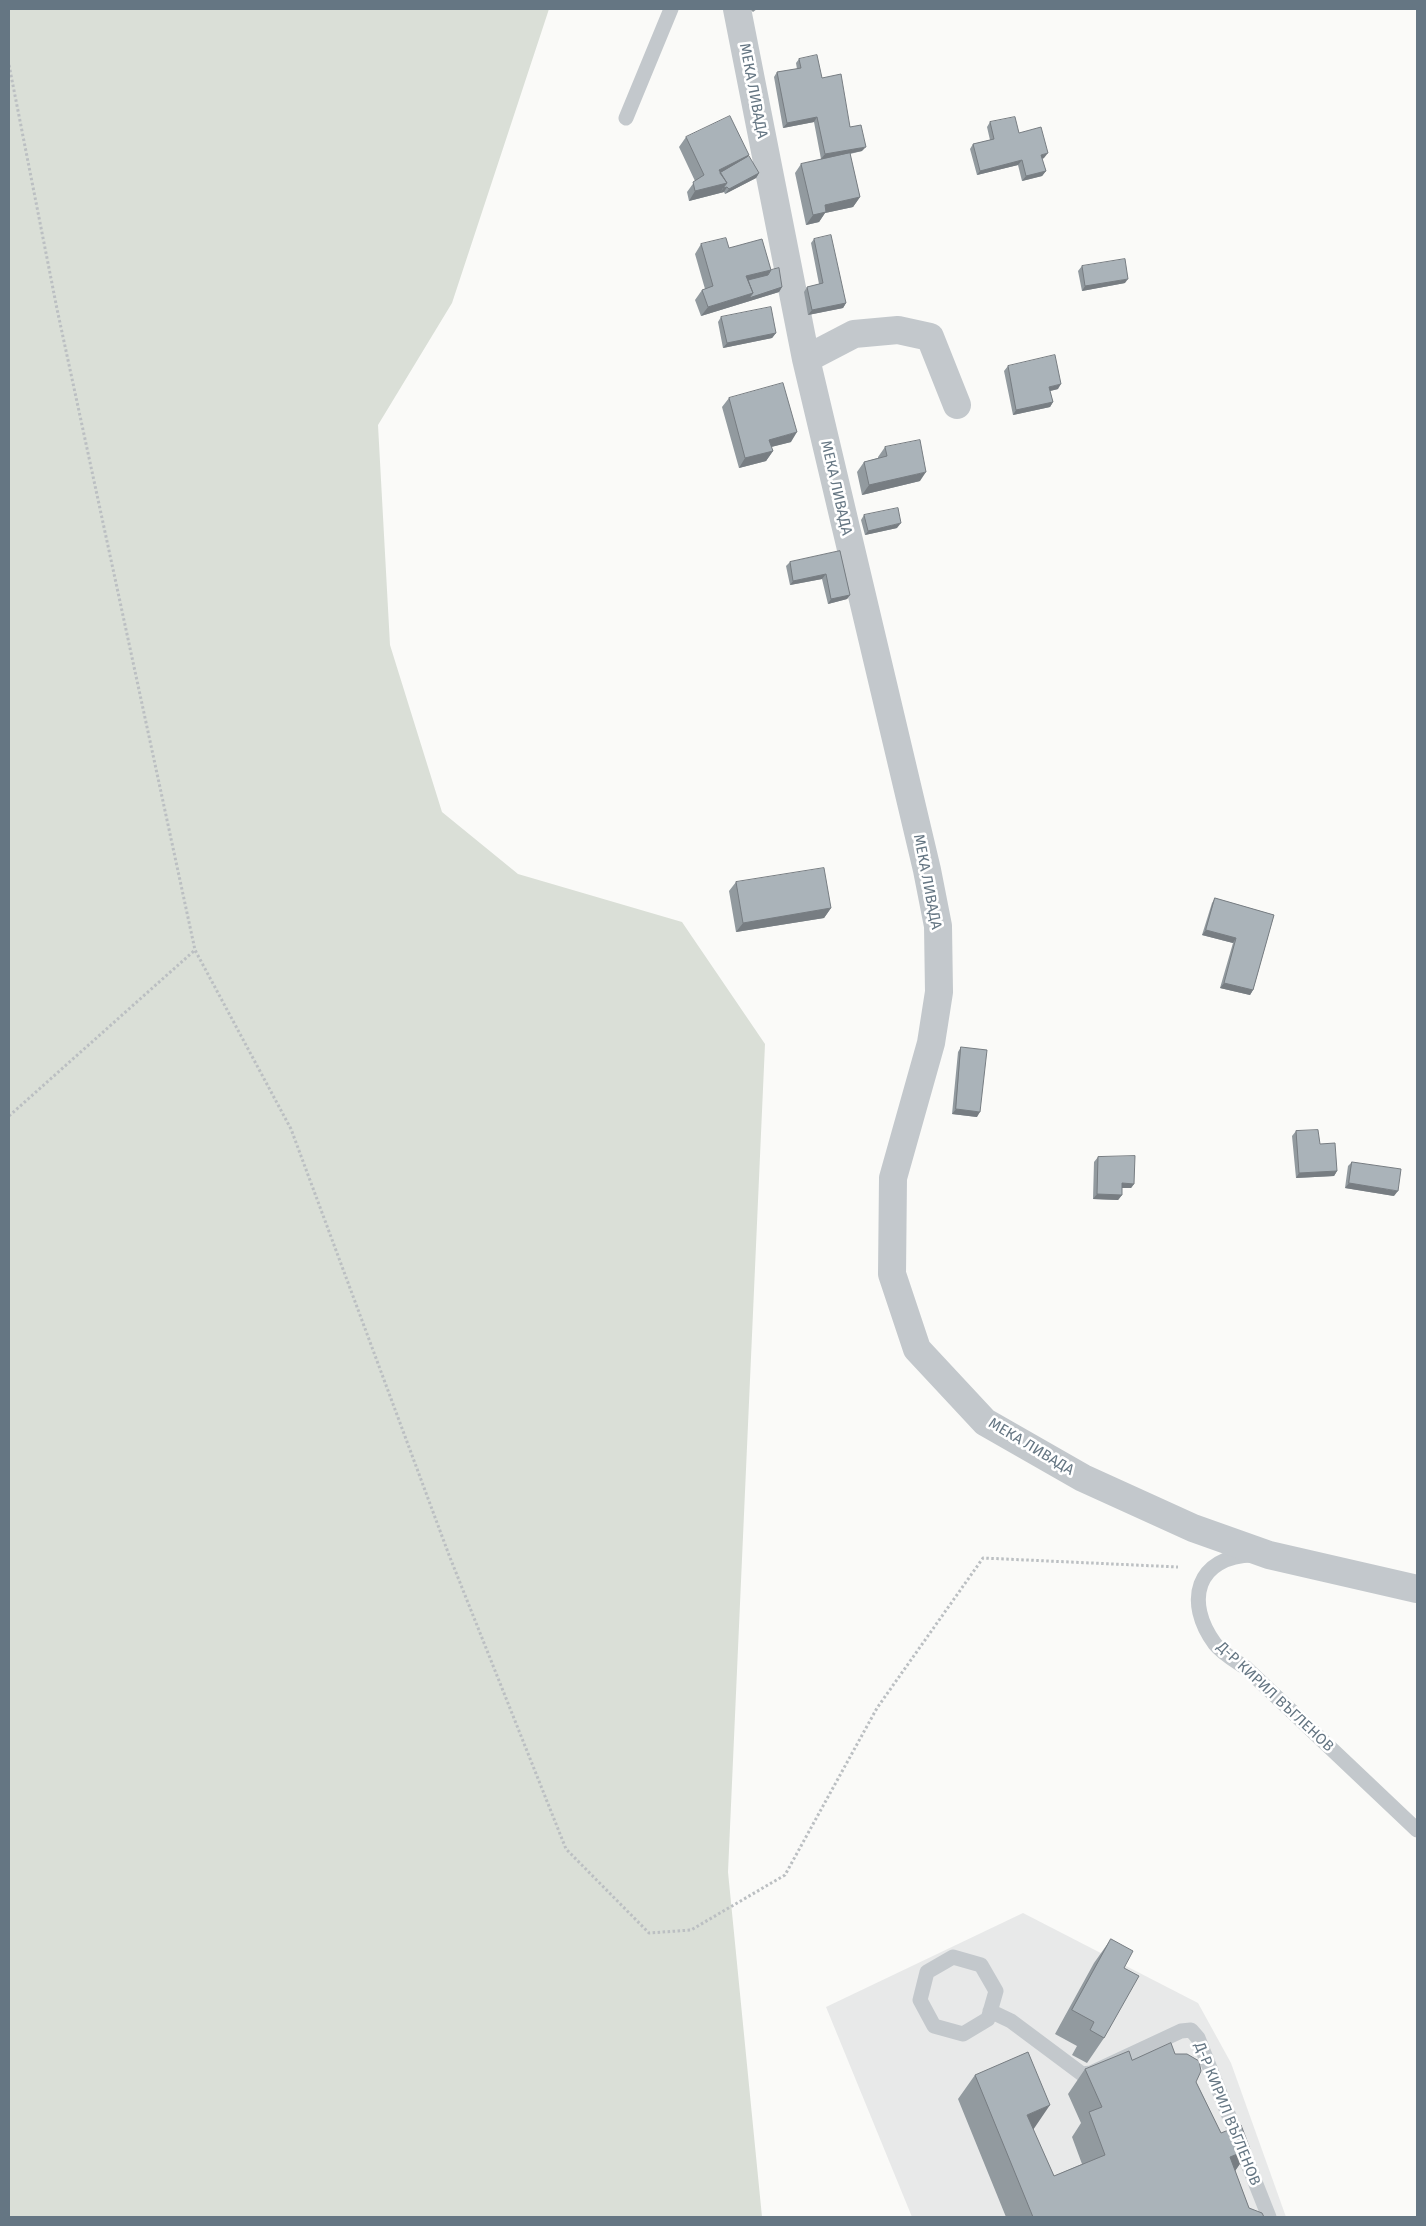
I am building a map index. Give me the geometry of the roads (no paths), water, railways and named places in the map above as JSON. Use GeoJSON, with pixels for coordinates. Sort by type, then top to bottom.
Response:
{"type":"FeatureCollection","features":[{"type":"Feature","properties":{"kind":"street","name":"МЕКА ЛИВАДА"},"geometry":{"type":"LineString","coordinates":[[737,9],[806,359],[927,870],[938,926],[939,992],[931,1043],[893,1178],[892,1274],[917,1349],[986,1422],[1083,1478],[1194,1528],[1269,1555],[1417,1589]]}},
{"type":"Feature","properties":{"kind":"street"},"geometry":{"type":"LineString","coordinates":[[806,359],[854,334],[898,330],[930,338],[957,405]]}},
{"type":"Feature","properties":{"kind":"lane"},"geometry":{"type":"LineString","coordinates":[[626,118],[671,9]]}},
{"type":"Feature","properties":{"kind":"lane","name":"Д-Р КИРИЛ ВЪГЛЕНОВ"},"geometry":{"type":"LineString","coordinates":[[1269,1555],[1234,1556],[1210,1569],[1197,1591],[1199,1618],[1216,1646],[1246,1668],[1417,1830]]}},
{"type":"Feature","properties":{"kind":"lane"},"geometry":{"type":"LineString","coordinates":[[953,1957],[981,1965],[996,1991],[990,2011],[988,2019],[963,2034],[934,2026],[920,2000],[927,1972],[953,1957]]}},
{"type":"Feature","properties":{"kind":"lane","name":"Д-Р КИРИЛ ВЪГЛЕНОВ"},"geometry":{"type":"LineString","coordinates":[[990,2011],[1011,2021],[1082,2074],[1091,2073],[1181,2031],[1191,2030],[1198,2038],[1269,2217]]}}]}
